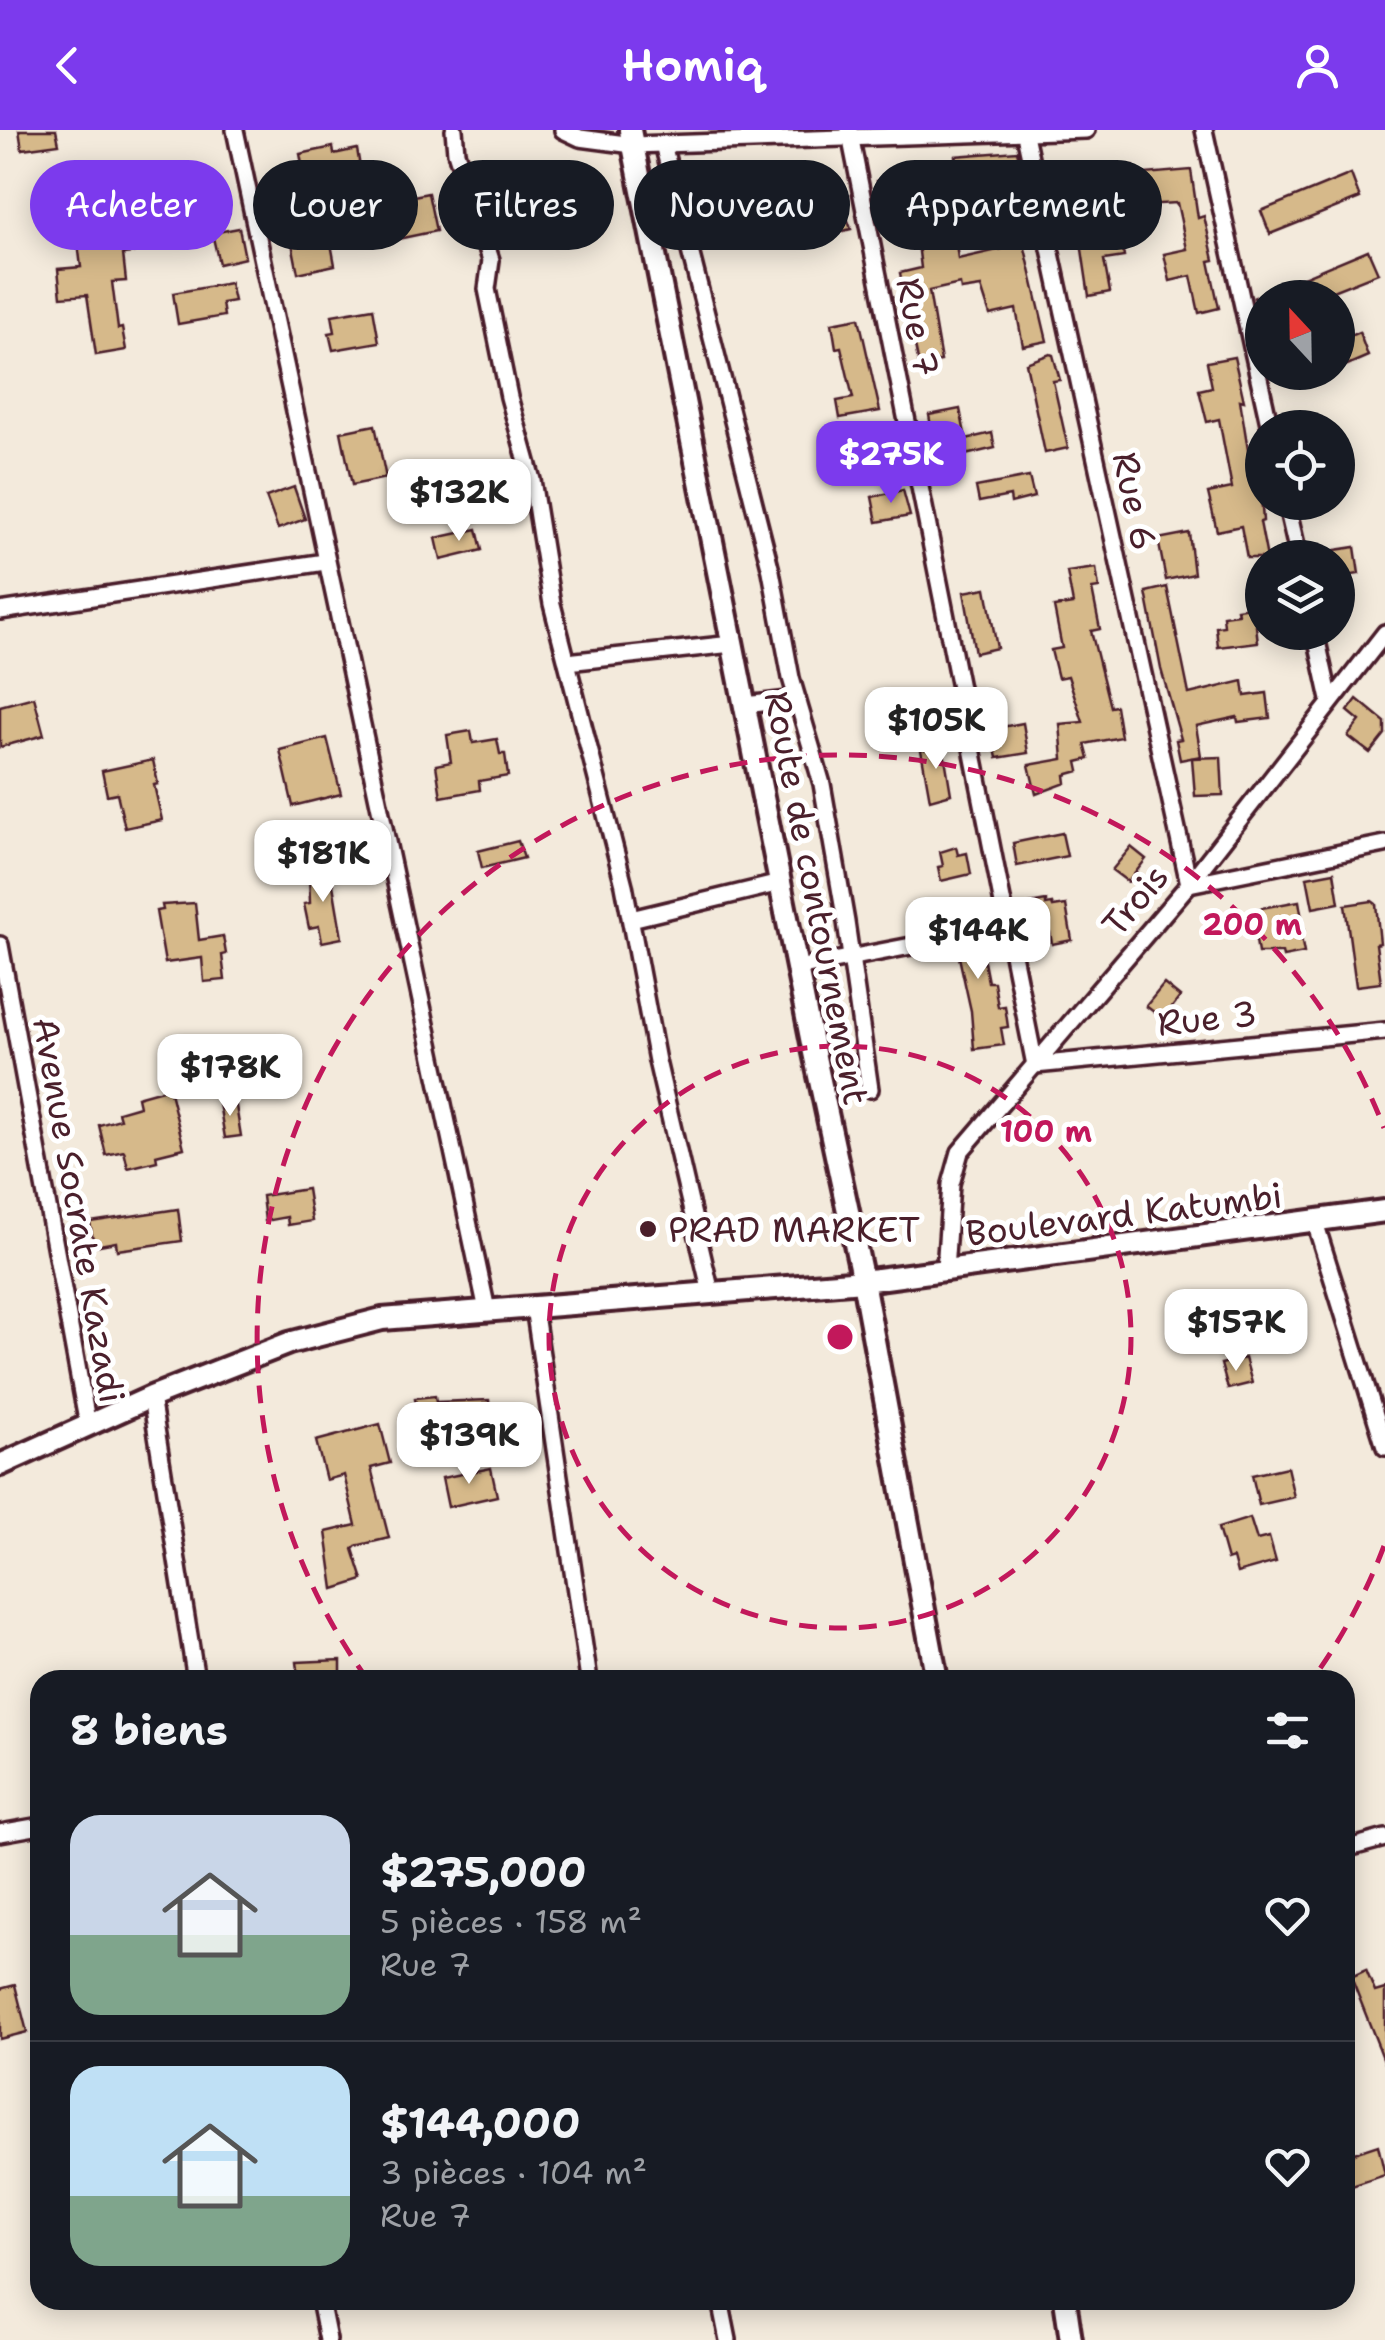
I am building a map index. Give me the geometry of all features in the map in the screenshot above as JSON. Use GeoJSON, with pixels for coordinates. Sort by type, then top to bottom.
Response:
{"type":"FeatureCollection","features":[{"type":"Feature","properties":{"kind":"street"},"geometry":{"type":"LineString","coordinates":[[235,130],[487,1310]]}},
{"type":"Feature","properties":{"kind":"street"},"geometry":{"type":"LineString","coordinates":[[454,130],[456,152],[491,260],[487,289],[509,397],[532,480],[552,604],[630,919],[657,1061],[711,1294]]}},
{"type":"Feature","properties":{"kind":"street"},"geometry":{"type":"LineString","coordinates":[[563,130],[580,138],[632,138],[663,144],[849,134],[1086,130]]}},
{"type":"Feature","properties":{"kind":"street"},"geometry":{"type":"LineString","coordinates":[[1204,130],[1266,410]]}},
{"type":"Feature","properties":{"kind":"street","name":"Rue 6"},"geometry":{"type":"LineString","coordinates":[[1024,132],[1189,884]]}},
{"type":"Feature","properties":{"kind":"street","name":"Rue 7"},"geometry":{"type":"LineString","coordinates":[[849,134],[1035,1065]]}},
{"type":"Feature","properties":{"kind":"street","name":"Route de contournement"},"geometry":{"type":"LineString","coordinates":[[632,138],[863,1282],[935,1670]]}},
{"type":"Feature","properties":{"kind":"street"},"geometry":{"type":"LineString","coordinates":[[663,144],[771,571],[796,698],[822,784],[870,1089]]}},
{"type":"Feature","properties":{"kind":"street"},"geometry":{"type":"LineString","coordinates":[[0,611],[325,562]]}},
{"type":"Feature","properties":{"kind":"street","name":"Trois"},"geometry":{"type":"LineString","coordinates":[[945,1270],[951,1184],[960,1152],[1189,884],[1330,700],[1384,637]]}},
{"type":"Feature","properties":{"kind":"street"},"geometry":{"type":"LineString","coordinates":[[567,662],[732,644]]}},
{"type":"Feature","properties":{"kind":"street"},"geometry":{"type":"LineString","coordinates":[[1319,650],[1330,700]]}},
{"type":"Feature","properties":{"kind":"street"},"geometry":{"type":"LineString","coordinates":[[745,705],[796,698]]}},
{"type":"Feature","properties":{"kind":"street"},"geometry":{"type":"LineString","coordinates":[[1189,884],[1385,844]]}},
{"type":"Feature","properties":{"kind":"street"},"geometry":{"type":"LineString","coordinates":[[630,919],[780,883]]}},
{"type":"Feature","properties":{"kind":"street"},"geometry":{"type":"LineString","coordinates":[[797,968],[932,942]]}},
{"type":"Feature","properties":{"kind":"street","name":"Avenue Socrate Kazadi"},"geometry":{"type":"LineString","coordinates":[[0,945],[88,1426]]}},
{"type":"Feature","properties":{"kind":"street","name":"Rue 3"},"geometry":{"type":"LineString","coordinates":[[1035,1065],[1385,1031]]}},
{"type":"Feature","properties":{"kind":"street","name":"Boulevard Katumbi"},"geometry":{"type":"LineString","coordinates":[[0,1465],[289,1342],[382,1319],[863,1282],[1385,1211]]}},
{"type":"Feature","properties":{"kind":"street"},"geometry":{"type":"LineString","coordinates":[[1315,1222],[1385,1447]]}},
{"type":"Feature","properties":{"kind":"street"},"geometry":{"type":"LineString","coordinates":[[534,1307],[588,1670]]}},
{"type":"Feature","properties":{"kind":"street"},"geometry":{"type":"LineString","coordinates":[[151,1398],[194,1670]]}},
{"type":"Feature","properties":{"kind":"street"},"geometry":{"type":"LineString","coordinates":[[0,1833],[30,1828]]}},
{"type":"Feature","properties":{"kind":"street"},"geometry":{"type":"LineString","coordinates":[[1355,1847],[1385,1838]]}},
{"type":"Feature","properties":{"kind":"street"},"geometry":{"type":"LineString","coordinates":[[322,2310],[328,2340]]}},
{"type":"Feature","properties":{"kind":"street"},"geometry":{"type":"LineString","coordinates":[[722,2310],[728,2340]]}},
{"type":"Feature","properties":{"kind":"street"},"geometry":{"type":"LineString","coordinates":[[1067,2310],[1072,2340]]}},
{"type":"Feature","properties":{"kind":"building"},"geometry":{"type":"Polygon","coordinates":[[[19,130],[56,130],[59,144],[22,149],[19,130]]]}},
{"type":"Feature","properties":{"kind":"building"},"geometry":{"type":"Polygon","coordinates":[[[333,147],[334,154],[357,149],[359,160],[301,160],[300,154],[333,147]]]}},
{"type":"Feature","properties":{"kind":"building"},"geometry":{"type":"Polygon","coordinates":[[[1017,151],[1019,160],[955,160],[955,156],[1017,151]]]}},
{"type":"Feature","properties":{"kind":"building"},"geometry":{"type":"Polygon","coordinates":[[[1191,170],[1198,218],[1204,216],[1214,260],[1209,261],[1219,308],[1199,313],[1191,276],[1170,281],[1164,254],[1187,249],[1177,203],[1162,204],[1162,173],[1191,170]]]}},
{"type":"Feature","properties":{"kind":"building"},"geometry":{"type":"Polygon","coordinates":[[[1351,174],[1360,198],[1270,234],[1261,211],[1351,174]]]}},
{"type":"Feature","properties":{"kind":"building"},"geometry":{"type":"Polygon","coordinates":[[[428,193],[436,231],[418,235],[418,195],[428,193]]]}},
{"type":"Feature","properties":{"kind":"building"},"geometry":{"type":"Polygon","coordinates":[[[239,228],[245,258],[219,264],[216,250],[233,250],[233,229],[239,228]]]}},
{"type":"Feature","properties":{"kind":"building"},"geometry":{"type":"Polygon","coordinates":[[[79,250],[133,250],[123,254],[126,281],[112,282],[118,329],[122,328],[126,350],[96,355],[87,295],[61,297],[58,269],[81,267],[79,250]]]}},
{"type":"Feature","properties":{"kind":"building"},"geometry":{"type":"Polygon","coordinates":[[[293,250],[332,250],[335,265],[298,273],[293,250]]]}},
{"type":"Feature","properties":{"kind":"building"},"geometry":{"type":"Polygon","coordinates":[[[919,250],[957,250],[958,259],[998,250],[1025,250],[1047,341],[1023,346],[1016,309],[990,315],[981,287],[961,290],[960,284],[929,291],[941,361],[919,365],[900,273],[921,268],[919,250]]]}},
{"type":"Feature","properties":{"kind":"building"},"geometry":{"type":"Polygon","coordinates":[[[1082,250],[1123,250],[1124,257],[1104,260],[1110,292],[1089,296],[1082,250]]]}},
{"type":"Feature","properties":{"kind":"building"},"geometry":{"type":"Polygon","coordinates":[[[1368,250],[1378,273],[1355,282],[1296,280],[1368,250]]]}},
{"type":"Feature","properties":{"kind":"building"},"geometry":{"type":"Polygon","coordinates":[[[230,283],[234,301],[222,303],[224,316],[178,324],[173,293],[230,283]]]}},
{"type":"Feature","properties":{"kind":"building"},"geometry":{"type":"Polygon","coordinates":[[[373,308],[379,342],[333,350],[329,333],[335,332],[332,315],[373,308]]]}},
{"type":"Feature","properties":{"kind":"building"},"geometry":{"type":"Polygon","coordinates":[[[859,318],[880,411],[840,418],[837,401],[853,398],[832,323],[859,318]]]}},
{"type":"Feature","properties":{"kind":"building"},"geometry":{"type":"Polygon","coordinates":[[[1359,332],[1368,356],[1355,362],[1355,334],[1359,332]]]}},
{"type":"Feature","properties":{"kind":"building"},"geometry":{"type":"Polygon","coordinates":[[[1050,354],[1060,380],[1053,381],[1068,448],[1045,453],[1026,363],[1050,354]]]}},
{"type":"Feature","properties":{"kind":"building"},"geometry":{"type":"Polygon","coordinates":[[[1234,357],[1244,401],[1240,400],[1245,431],[1245,520],[1263,520],[1264,540],[1245,540],[1245,547],[1241,526],[1217,531],[1208,493],[1232,488],[1219,419],[1207,422],[1199,390],[1212,387],[1207,362],[1234,357]]]}},
{"type":"Feature","properties":{"kind":"building"},"geometry":{"type":"Polygon","coordinates":[[[960,409],[966,439],[992,433],[995,448],[961,456],[963,468],[939,473],[929,415],[960,409]]]}},
{"type":"Feature","properties":{"kind":"building"},"geometry":{"type":"Polygon","coordinates":[[[375,425],[386,478],[352,485],[341,432],[375,425]]]}},
{"type":"Feature","properties":{"kind":"building"},"geometry":{"type":"Polygon","coordinates":[[[1029,477],[1034,497],[1011,503],[1010,496],[979,502],[976,487],[1029,477]]]}},
{"type":"Feature","properties":{"kind":"building"},"geometry":{"type":"Polygon","coordinates":[[[294,487],[305,519],[278,529],[266,497],[294,487]]]}},
{"type":"Feature","properties":{"kind":"building"},"geometry":{"type":"Polygon","coordinates":[[[903,490],[910,516],[877,522],[872,497],[903,490]]]}},
{"type":"Feature","properties":{"kind":"building"},"geometry":{"type":"Polygon","coordinates":[[[477,529],[482,550],[441,560],[436,538],[477,529]]]}},
{"type":"Feature","properties":{"kind":"building"},"geometry":{"type":"Polygon","coordinates":[[[1189,533],[1194,574],[1166,580],[1158,539],[1189,533]]]}},
{"type":"Feature","properties":{"kind":"building"},"geometry":{"type":"Polygon","coordinates":[[[1096,568],[1099,588],[1092,589],[1100,629],[1091,631],[1110,707],[1116,706],[1121,737],[1085,744],[1089,759],[1077,762],[1079,771],[1065,775],[1066,783],[1036,794],[1029,765],[1063,759],[1060,724],[1083,722],[1068,676],[1058,678],[1051,650],[1062,648],[1054,607],[1073,604],[1067,572],[1096,568]]]}},
{"type":"Feature","properties":{"kind":"building"},"geometry":{"type":"Polygon","coordinates":[[[1167,587],[1189,694],[1243,681],[1245,696],[1267,693],[1270,718],[1238,722],[1237,717],[1196,726],[1201,756],[1180,760],[1176,740],[1181,739],[1161,669],[1146,592],[1167,587]]]}},
{"type":"Feature","properties":{"kind":"building"},"geometry":{"type":"Polygon","coordinates":[[[986,588],[997,648],[975,653],[964,592],[986,588]]]}},
{"type":"Feature","properties":{"kind":"building"},"geometry":{"type":"Polygon","coordinates":[[[1245,608],[1245,644],[1218,647],[1216,627],[1224,626],[1223,616],[1238,614],[1237,609],[1245,608]]]}},
{"type":"Feature","properties":{"kind":"building"},"geometry":{"type":"Polygon","coordinates":[[[34,697],[44,735],[0,747],[0,706],[34,697]]]}},
{"type":"Feature","properties":{"kind":"building"},"geometry":{"type":"Polygon","coordinates":[[[1357,699],[1385,722],[1385,734],[1370,753],[1348,736],[1360,721],[1348,711],[1357,699]]]}},
{"type":"Feature","properties":{"kind":"building"},"geometry":{"type":"Polygon","coordinates":[[[1023,723],[1028,753],[997,758],[991,729],[1023,723]]]}},
{"type":"Feature","properties":{"kind":"building"},"geometry":{"type":"Polygon","coordinates":[[[471,731],[473,743],[497,739],[500,754],[505,754],[508,776],[479,781],[480,790],[441,797],[436,765],[451,762],[447,735],[471,731]]]}},
{"type":"Feature","properties":{"kind":"building"},"geometry":{"type":"Polygon","coordinates":[[[327,738],[341,794],[293,806],[280,750],[327,738]]]}},
{"type":"Feature","properties":{"kind":"building"},"geometry":{"type":"Polygon","coordinates":[[[943,746],[951,794],[930,800],[921,750],[943,746]]]}},
{"type":"Feature","properties":{"kind":"building"},"geometry":{"type":"Polygon","coordinates":[[[1221,757],[1223,795],[1195,796],[1192,758],[1221,757]]]}},
{"type":"Feature","properties":{"kind":"building"},"geometry":{"type":"Polygon","coordinates":[[[153,760],[162,820],[125,828],[117,793],[107,795],[102,771],[153,760]]]}},
{"type":"Feature","properties":{"kind":"building"},"geometry":{"type":"Polygon","coordinates":[[[1062,833],[1067,856],[1017,866],[1013,843],[1062,833]]]}},
{"type":"Feature","properties":{"kind":"building"},"geometry":{"type":"Polygon","coordinates":[[[518,841],[524,858],[482,868],[478,851],[518,841]]]}},
{"type":"Feature","properties":{"kind":"building"},"geometry":{"type":"Polygon","coordinates":[[[956,847],[958,855],[967,853],[971,874],[941,881],[940,852],[956,847]]]}},
{"type":"Feature","properties":{"kind":"building"},"geometry":{"type":"Polygon","coordinates":[[[1131,847],[1146,859],[1128,882],[1112,870],[1131,847]]]}},
{"type":"Feature","properties":{"kind":"building"},"geometry":{"type":"Polygon","coordinates":[[[330,867],[342,938],[322,942],[319,926],[309,928],[304,904],[310,903],[309,871],[330,867]]]}},
{"type":"Feature","properties":{"kind":"building"},"geometry":{"type":"Polygon","coordinates":[[[1334,872],[1339,903],[1313,908],[1307,877],[1334,872]]]}},
{"type":"Feature","properties":{"kind":"building"},"geometry":{"type":"Polygon","coordinates":[[[1046,901],[1046,905],[1053,907],[1066,905],[1072,940],[1052,944],[1050,932],[1024,933],[1019,906],[1046,901]]]}},
{"type":"Feature","properties":{"kind":"building"},"geometry":{"type":"Polygon","coordinates":[[[1299,901],[1304,953],[1283,957],[1282,953],[1258,953],[1251,910],[1299,901]]]}},
{"type":"Feature","properties":{"kind":"building"},"geometry":{"type":"Polygon","coordinates":[[[1372,901],[1376,904],[1381,983],[1356,986],[1345,905],[1372,901]]]}},
{"type":"Feature","properties":{"kind":"building"},"geometry":{"type":"Polygon","coordinates":[[[195,903],[199,940],[223,936],[225,980],[204,982],[202,958],[165,963],[156,911],[163,910],[162,905],[195,903]]]}},
{"type":"Feature","properties":{"kind":"building"},"geometry":{"type":"Polygon","coordinates":[[[973,906],[988,982],[994,982],[998,1007],[1005,1006],[1008,1027],[1001,1028],[1004,1045],[974,1049],[971,1011],[949,912],[973,906]]]}},
{"type":"Feature","properties":{"kind":"building"},"geometry":{"type":"Polygon","coordinates":[[[1164,984],[1180,997],[1163,1019],[1146,1006],[1164,984]]]}},
{"type":"Feature","properties":{"kind":"building"},"geometry":{"type":"Polygon","coordinates":[[[169,1088],[184,1148],[156,1155],[157,1161],[128,1168],[124,1151],[106,1155],[99,1125],[120,1119],[118,1112],[139,1106],[137,1097],[169,1088]]]}},
{"type":"Feature","properties":{"kind":"building"},"geometry":{"type":"Polygon","coordinates":[[[235,1100],[241,1136],[225,1138],[219,1103],[235,1100]]]}},
{"type":"Feature","properties":{"kind":"building"},"geometry":{"type":"Polygon","coordinates":[[[307,1189],[312,1221],[288,1225],[287,1217],[265,1221],[262,1196],[307,1189]]]}},
{"type":"Feature","properties":{"kind":"building"},"geometry":{"type":"Polygon","coordinates":[[[178,1209],[182,1241],[117,1250],[116,1242],[94,1246],[90,1222],[178,1209]]]}},
{"type":"Feature","properties":{"kind":"building"},"geometry":{"type":"Polygon","coordinates":[[[1245,1358],[1252,1383],[1228,1389],[1221,1364],[1245,1358]]]}},
{"type":"Feature","properties":{"kind":"building"},"geometry":{"type":"Polygon","coordinates":[[[435,1396],[436,1402],[489,1400],[490,1411],[456,1416],[458,1426],[419,1430],[415,1398],[435,1396]]]}},
{"type":"Feature","properties":{"kind":"building"},"geometry":{"type":"Polygon","coordinates":[[[380,1424],[390,1463],[371,1468],[389,1538],[356,1546],[353,1549],[363,1580],[334,1589],[326,1532],[356,1525],[344,1475],[326,1480],[316,1441],[380,1424]]]}},
{"type":"Feature","properties":{"kind":"building"},"geometry":{"type":"Polygon","coordinates":[[[1287,1467],[1294,1497],[1259,1505],[1252,1475],[1287,1467]]]}},
{"type":"Feature","properties":{"kind":"building"},"geometry":{"type":"Polygon","coordinates":[[[491,1468],[497,1496],[448,1507],[442,1478],[491,1468]]]}},
{"type":"Feature","properties":{"kind":"building"},"geometry":{"type":"Polygon","coordinates":[[[1250,1518],[1257,1540],[1269,1537],[1276,1562],[1237,1573],[1233,1558],[1227,1560],[1218,1528],[1250,1518]]]}},
{"type":"Feature","properties":{"kind":"building"},"geometry":{"type":"Polygon","coordinates":[[[341,1660],[341,1670],[298,1670],[297,1662],[341,1660]]]}},
{"type":"Feature","properties":{"kind":"building"},"geometry":{"type":"Polygon","coordinates":[[[1366,1970],[1375,1992],[1385,1989],[1385,2063],[1355,1987],[1355,1975],[1366,1970]]]}},
{"type":"Feature","properties":{"kind":"building"},"geometry":{"type":"Polygon","coordinates":[[[15,1985],[27,2032],[0,2039],[0,1989],[15,1985]]]}},
{"type":"Feature","properties":{"kind":"building"},"geometry":{"type":"Polygon","coordinates":[[[1378,2145],[1385,2175],[1355,2185],[1355,2153],[1378,2145]]]}},
{"type":"Feature","properties":{"kind":"place","name":"PRAD MARKET"},"geometry":{"type":"Point","coordinates":[648,1229]}}]}
